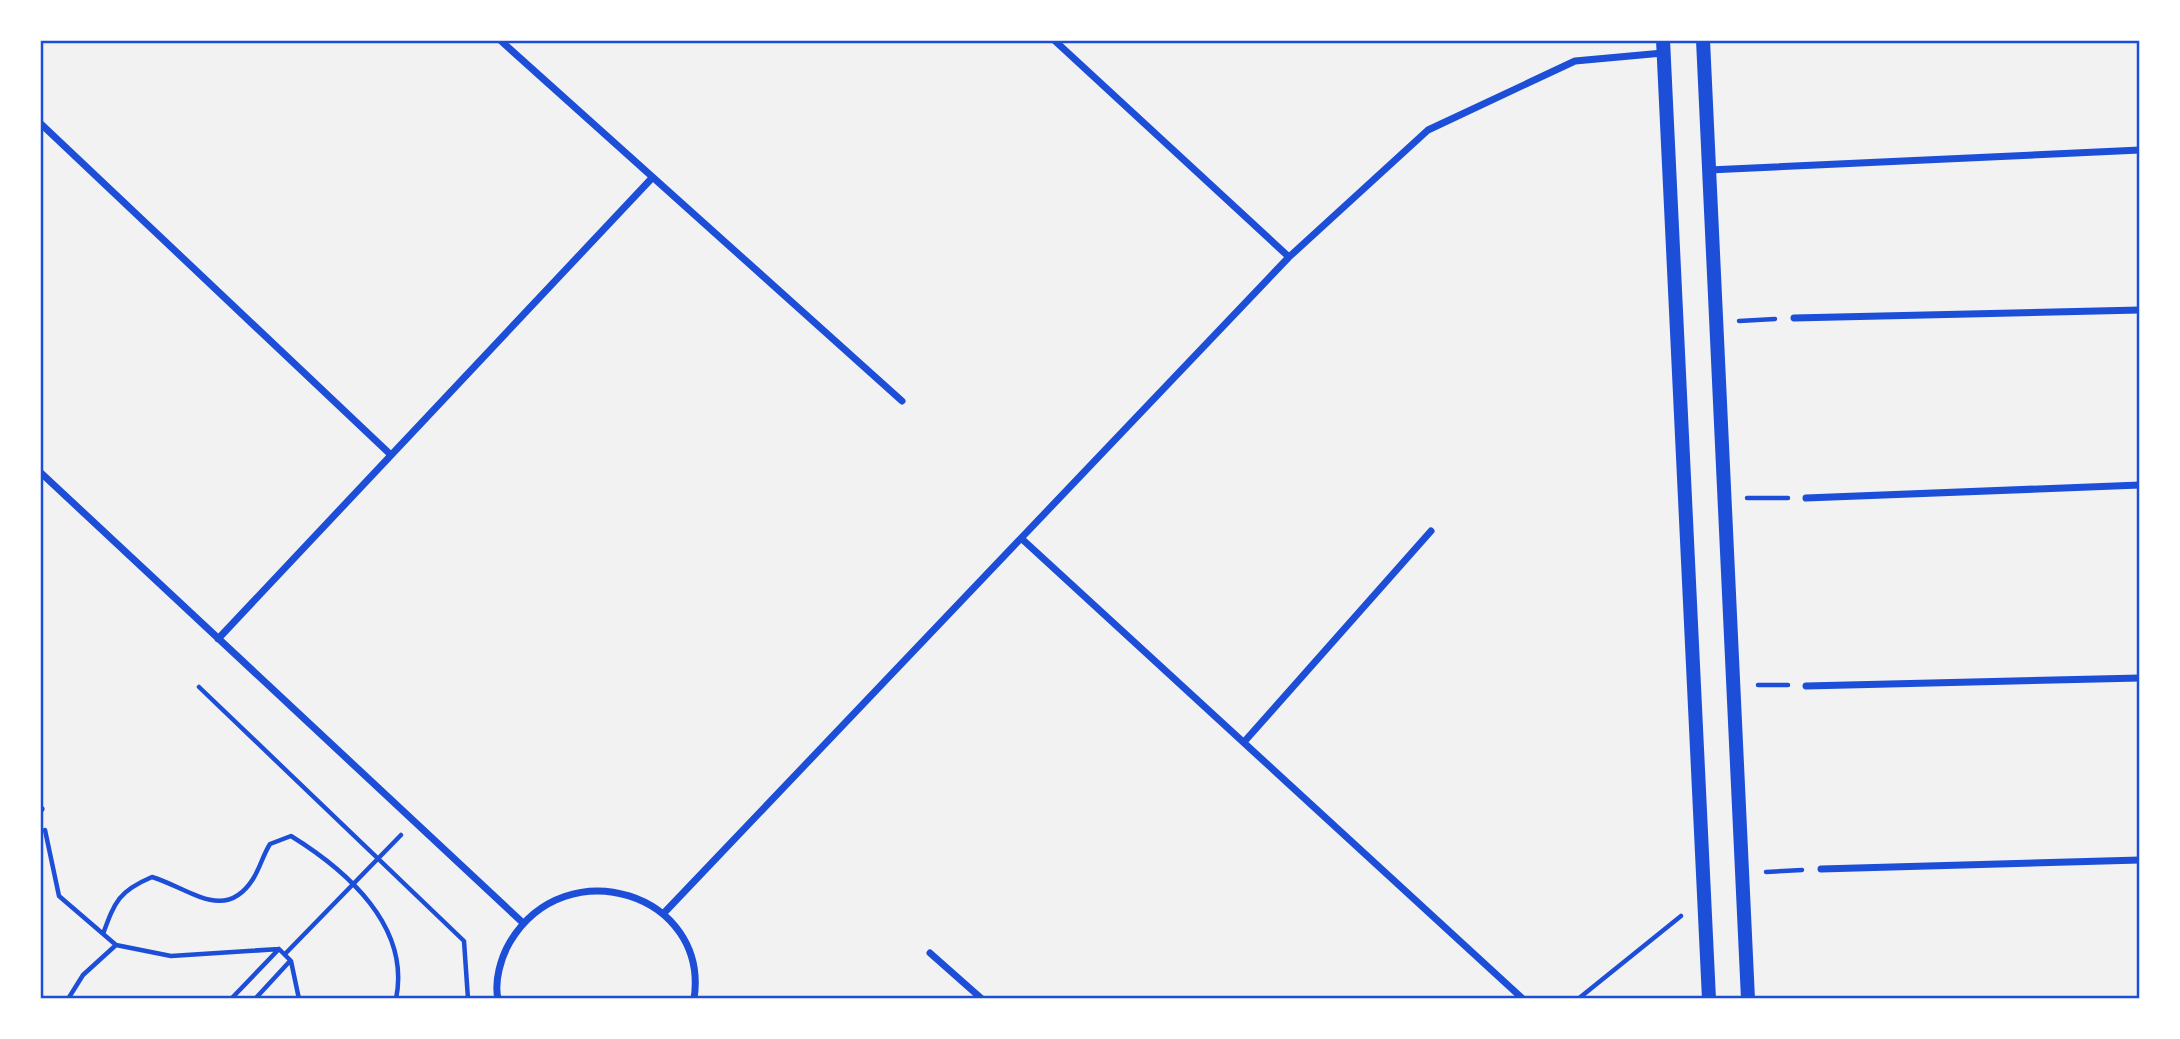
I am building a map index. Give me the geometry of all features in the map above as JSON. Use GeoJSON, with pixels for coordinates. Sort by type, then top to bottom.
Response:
{"type":"FeatureCollection","features":[{"type":"Feature","properties":{"kind":"main road"},"geometry":{"type":"LineString","coordinates":[[1703,40],[1748,999]]}},
{"type":"Feature","properties":{"kind":"main road"},"geometry":{"type":"LineString","coordinates":[[1663,47],[1709,999]]}},
{"type":"Feature","properties":{"kind":"street"},"geometry":{"type":"LineString","coordinates":[[500,40],[902,401]]}},
{"type":"Feature","properties":{"kind":"street"},"geometry":{"type":"LineString","coordinates":[[1054,40],[1289,257]]}},
{"type":"Feature","properties":{"kind":"street"},"geometry":{"type":"LineString","coordinates":[[663,914],[1289,257],[1428,130],[1575,61],[1663,47]]}},
{"type":"Feature","properties":{"kind":"street"},"geometry":{"type":"LineString","coordinates":[[40,124],[391,455]]}},
{"type":"Feature","properties":{"kind":"street"},"geometry":{"type":"LineString","coordinates":[[1708,170],[2140,150]]}},
{"type":"Feature","properties":{"kind":"street"},"geometry":{"type":"LineString","coordinates":[[218,639],[652,178]]}},
{"type":"Feature","properties":{"kind":"street"},"geometry":{"type":"LineString","coordinates":[[1794,318],[2140,310]]}},
{"type":"Feature","properties":{"kind":"street"},"geometry":{"type":"LineString","coordinates":[[40,472],[522,922]]}},
{"type":"Feature","properties":{"kind":"street"},"geometry":{"type":"LineString","coordinates":[[1806,498],[2140,485]]}},
{"type":"Feature","properties":{"kind":"street"},"geometry":{"type":"LineString","coordinates":[[1244,742],[1431,531]]}},
{"type":"Feature","properties":{"kind":"street"},"geometry":{"type":"LineString","coordinates":[[1022,539],[1523,999]]}},
{"type":"Feature","properties":{"kind":"street"},"geometry":{"type":"LineString","coordinates":[[1806,686],[2140,678]]}},
{"type":"Feature","properties":{"kind":"street"},"geometry":{"type":"LineString","coordinates":[[1821,869],[2140,860]]}},
{"type":"Feature","properties":{"kind":"street"},"geometry":{"type":"LineString","coordinates":[[498,999],[502,956],[522,922],[553,898],[590,889],[629,894],[663,914],[687,945],[697,983],[694,999]]}},
{"type":"Feature","properties":{"kind":"street"},"geometry":{"type":"LineString","coordinates":[[930,953],[982,999]]}},
{"type":"Feature","properties":{"kind":"path"},"geometry":{"type":"LineString","coordinates":[[1716,322],[1794,318]]}},
{"type":"Feature","properties":{"kind":"path"},"geometry":{"type":"LineString","coordinates":[[1724,499],[1806,498]]}},
{"type":"Feature","properties":{"kind":"path"},"geometry":{"type":"LineString","coordinates":[[1733,684],[1806,686]]}},
{"type":"Feature","properties":{"kind":"path"},"geometry":{"type":"LineString","coordinates":[[199,687],[464,941],[468,999]]}},
{"type":"Feature","properties":{"kind":"path"},"geometry":{"type":"LineString","coordinates":[[40,808],[59,896],[116,945],[171,956],[279,949],[291,961],[299,999]]}},
{"type":"Feature","properties":{"kind":"path"},"geometry":{"type":"LineString","coordinates":[[284,954],[414,822]]}},
{"type":"Feature","properties":{"kind":"path"},"geometry":{"type":"LineString","coordinates":[[103,934],[115,901],[130,887],[152,877],[205,899],[225,903],[240,897],[255,876],[270,844],[291,836],[353,883],[373,904],[393,945],[396,999]]}},
{"type":"Feature","properties":{"kind":"path"},"geometry":{"type":"LineString","coordinates":[[1742,873],[1821,869]]}},
{"type":"Feature","properties":{"kind":"path"},"geometry":{"type":"LineString","coordinates":[[1578,999],[1704,897]]}},
{"type":"Feature","properties":{"kind":"path"},"geometry":{"type":"LineString","coordinates":[[68,999],[83,975],[116,945]]}},
{"type":"Feature","properties":{"kind":"path"},"geometry":{"type":"LineString","coordinates":[[231,999],[279,949]]}},
{"type":"Feature","properties":{"kind":"path"},"geometry":{"type":"LineString","coordinates":[[255,999],[291,961]]}}]}
